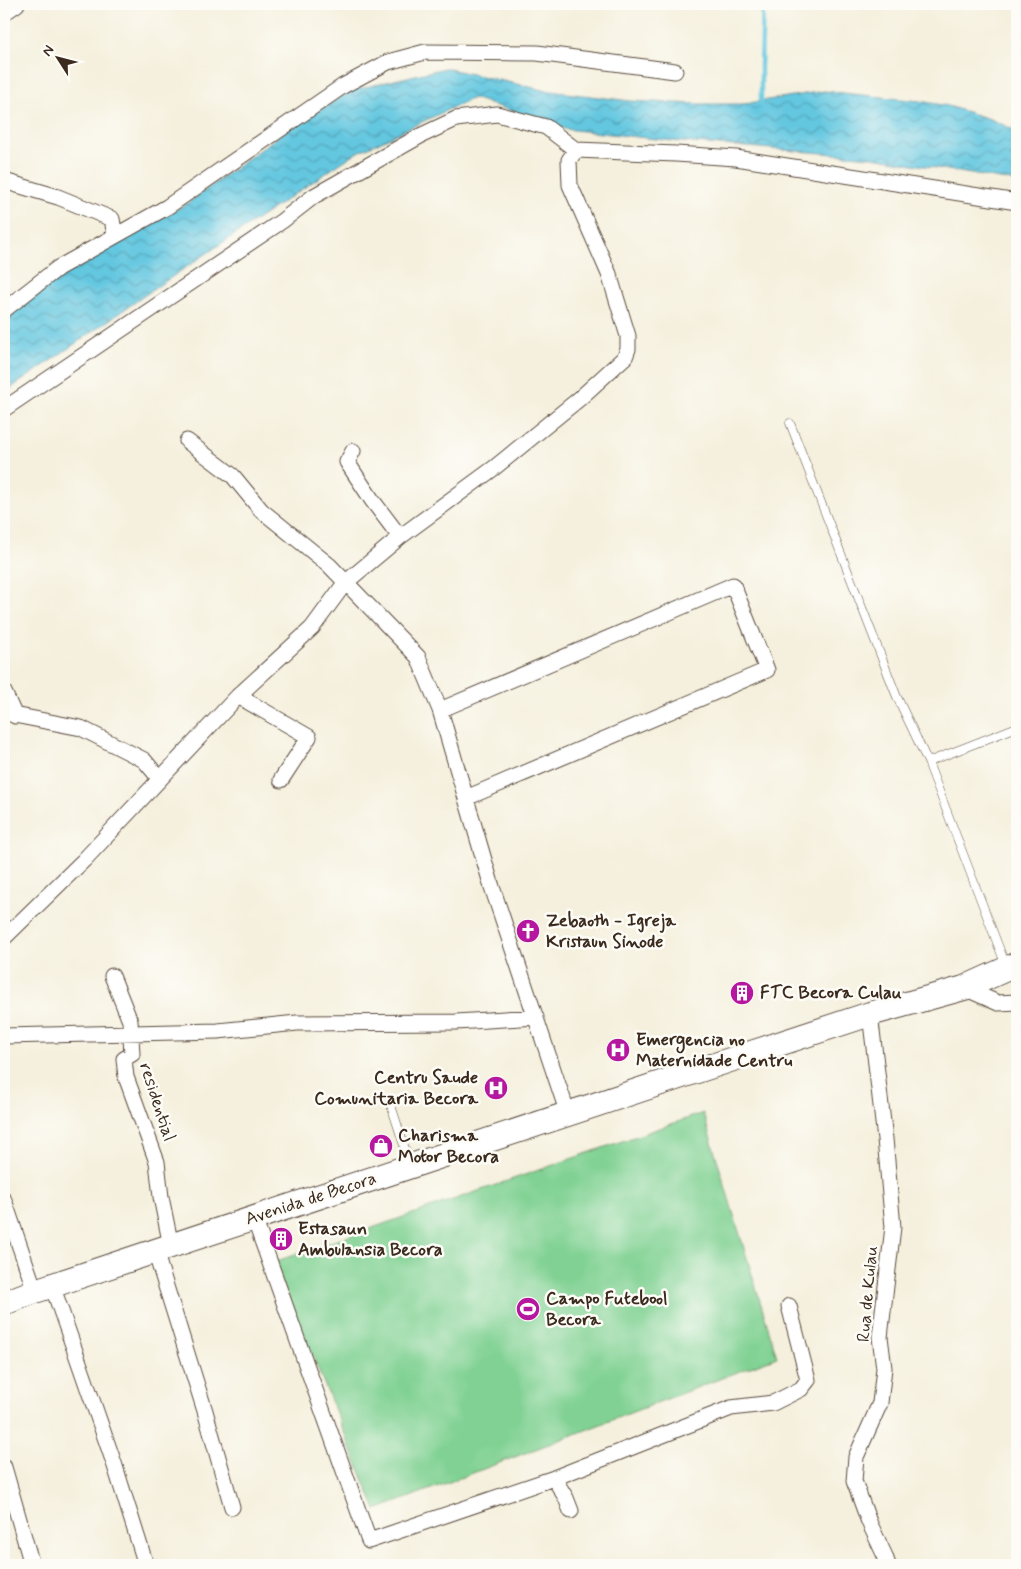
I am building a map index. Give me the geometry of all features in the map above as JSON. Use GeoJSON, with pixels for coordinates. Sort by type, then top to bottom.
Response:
{"type":"FeatureCollection","features":[{"type":"Feature","properties":{"kind":"main road","name":"Avenida de Becora"},"geometry":{"type":"LineString","coordinates":[[4,1302],[870,1014],[964,988],[1012,966]]}},
{"type":"Feature","properties":{"kind":"street"},"geometry":{"type":"LineString","coordinates":[[4,13],[17,4]]}},
{"type":"Feature","properties":{"kind":"street"},"geometry":{"type":"LineString","coordinates":[[4,310],[58,268],[166,207],[343,86],[388,62],[425,52],[537,53],[674,71]]}},
{"type":"Feature","properties":{"kind":"street"},"geometry":{"type":"LineString","coordinates":[[4,409],[282,221],[314,196],[420,136],[456,118],[497,114],[506,116],[546,127],[576,150],[736,158],[1017,202]]}},
{"type":"Feature","properties":{"kind":"street"},"geometry":{"type":"LineString","coordinates":[[4,938],[84,860],[238,696],[312,628],[345,583],[400,537],[494,468],[579,399],[625,357],[628,349],[628,336],[609,274],[570,185],[569,160],[576,150]]}},
{"type":"Feature","properties":{"kind":"street"},"geometry":{"type":"LineString","coordinates":[[4,181],[58,197],[112,219],[115,236]]}},
{"type":"Feature","properties":{"kind":"street"},"geometry":{"type":"LineString","coordinates":[[187,441],[233,476],[261,510],[329,565],[418,657],[440,710],[492,887],[568,1114]]}},
{"type":"Feature","properties":{"kind":"street"},"geometry":{"type":"LineString","coordinates":[[353,451],[347,462],[372,500],[400,537]]}},
{"type":"Feature","properties":{"kind":"street"},"geometry":{"type":"LineString","coordinates":[[440,710],[733,585],[767,670],[466,798]]}},
{"type":"Feature","properties":{"kind":"street"},"geometry":{"type":"LineString","coordinates":[[4,692],[9,714],[81,728],[144,760],[160,779]]}},
{"type":"Feature","properties":{"kind":"street"},"geometry":{"type":"LineString","coordinates":[[238,696],[309,737],[281,780]]}},
{"type":"Feature","properties":{"kind":"street","name":"residential"},"geometry":{"type":"LineString","coordinates":[[112,976],[130,1021],[132,1054],[124,1059],[126,1077],[157,1162],[161,1197],[163,1249]]}},
{"type":"Feature","properties":{"kind":"street"},"geometry":{"type":"LineString","coordinates":[[964,988],[998,1003],[1017,1002]]}},
{"type":"Feature","properties":{"kind":"street","name":"Rua de Kulau"},"geometry":{"type":"LineString","coordinates":[[870,1014],[893,1227],[880,1337],[884,1368],[880,1402],[856,1457],[854,1480],[869,1522],[888,1565]]}},
{"type":"Feature","properties":{"kind":"street"},"geometry":{"type":"LineString","coordinates":[[4,1036],[218,1031],[297,1023],[456,1022],[536,1017]]}},
{"type":"Feature","properties":{"kind":"street"},"geometry":{"type":"LineString","coordinates":[[4,1200],[44,1288],[114,1462],[146,1565]]}},
{"type":"Feature","properties":{"kind":"street"},"geometry":{"type":"LineString","coordinates":[[254,1218],[369,1541],[554,1478],[731,1408],[773,1403],[801,1388],[808,1380],[789,1306]]}},
{"type":"Feature","properties":{"kind":"street"},"geometry":{"type":"LineString","coordinates":[[163,1249],[232,1507]]}},
{"type":"Feature","properties":{"kind":"street"},"geometry":{"type":"LineString","coordinates":[[4,1467],[32,1565]]}},
{"type":"Feature","properties":{"kind":"street"},"geometry":{"type":"LineString","coordinates":[[554,1478],[566,1498],[571,1511]]}},
{"type":"Feature","properties":{"kind":"lane"},"geometry":{"type":"LineString","coordinates":[[790,423],[898,697],[928,762],[1012,966]]}},
{"type":"Feature","properties":{"kind":"lane"},"geometry":{"type":"LineString","coordinates":[[928,762],[1017,727]]}},
{"type":"Feature","properties":{"kind":"lane"},"geometry":{"type":"LineString","coordinates":[[389,1099],[411,1166]]}},
{"type":"Feature","properties":{"kind":"green space","name":"Campo Futebool Becora"},"geometry":{"type":"Polygon","coordinates":[[[703,1113],[777,1357],[376,1510],[274,1262],[703,1113]]]}},
{"type":"Feature","properties":{"kind":"water"},"geometry":{"type":"Polygon","coordinates":[[[445,68],[543,90],[630,101],[743,104],[824,91],[920,101],[948,106],[990,119],[1017,131],[1017,182],[873,157],[683,142],[565,129],[473,98],[354,154],[4,393],[4,316],[22,301],[89,259],[188,203],[284,132],[353,90],[445,68]]]}},
{"type":"Feature","properties":{"kind":"waterway"},"geometry":{"type":"LineString","coordinates":[[761,105],[763,4]]}},
{"type":"Feature","properties":{"kind":"place","name":"Zebaoth - Igreja Kristaun Sinode"},"geometry":{"type":"Point","coordinates":[528,931]}},
{"type":"Feature","properties":{"kind":"place","name":"FTC Becora Culau"},"geometry":{"type":"Point","coordinates":[742,993]}},
{"type":"Feature","properties":{"kind":"place","name":"Emergencia no Maternidade Centru"},"geometry":{"type":"Point","coordinates":[618,1050]}},
{"type":"Feature","properties":{"kind":"place","name":"Centru Saude Comunitaria Becora"},"geometry":{"type":"Point","coordinates":[496,1088]}},
{"type":"Feature","properties":{"kind":"place","name":"Charisma Motor Becora"},"geometry":{"type":"Point","coordinates":[381,1146]}},
{"type":"Feature","properties":{"kind":"place","name":"Estasaun Ambulansia Becora"},"geometry":{"type":"Point","coordinates":[281,1239]}},
{"type":"Feature","properties":{"kind":"place","name":"Campo Futebool Becora"},"geometry":{"type":"Point","coordinates":[528,1309]}}]}
